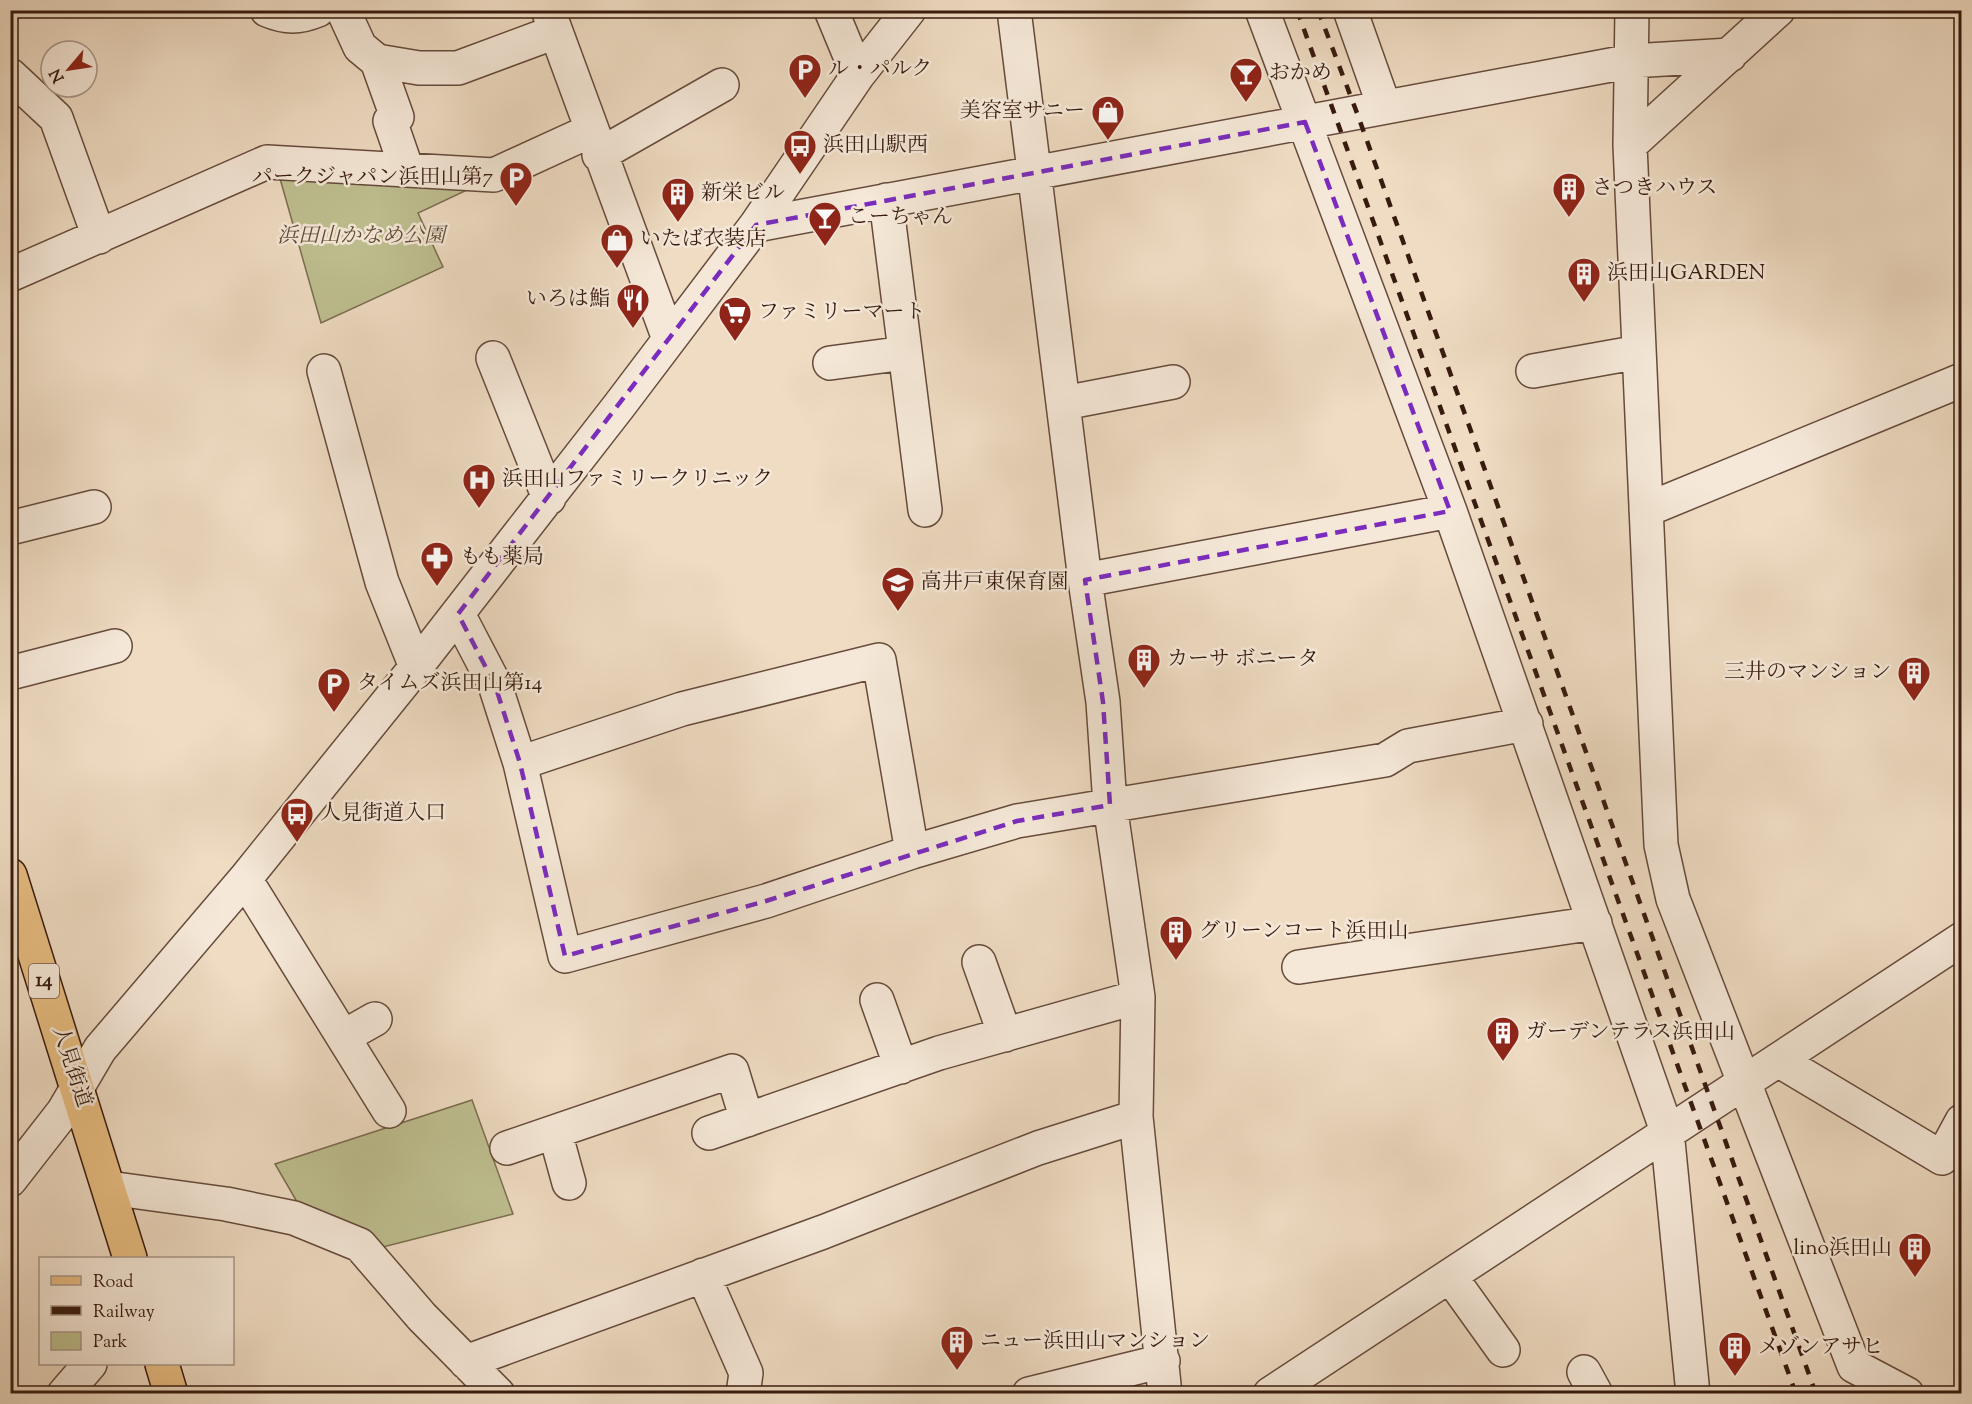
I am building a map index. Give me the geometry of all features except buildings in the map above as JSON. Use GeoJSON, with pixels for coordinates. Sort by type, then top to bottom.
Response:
{"type":"FeatureCollection","features":[{"type":"Feature","properties":{"kind":"main road","name":"人見街道"},"geometry":{"type":"LineString","coordinates":[[10,875],[130,1257]]}},
{"type":"Feature","properties":{"kind":"main road"},"geometry":{"type":"LineString","coordinates":[[162,1365],[171,1394]]}},
{"type":"Feature","properties":{"kind":"street"},"geometry":{"type":"LineString","coordinates":[[267,10],[280,16],[298,17],[318,10]]}},
{"type":"Feature","properties":{"kind":"street"},"geometry":{"type":"LineString","coordinates":[[342,10],[360,47],[377,61],[419,68],[458,68],[551,21],[669,339]]}},
{"type":"Feature","properties":{"kind":"street"},"geometry":{"type":"LineString","coordinates":[[831,10],[858,75]]}},
{"type":"Feature","properties":{"kind":"street"},"geometry":{"type":"LineString","coordinates":[[10,1180],[63,1112],[100,1049],[245,879],[549,498],[756,225],[858,75],[909,10]]}},
{"type":"Feature","properties":{"kind":"street"},"geometry":{"type":"LineString","coordinates":[[1014,10],[1036,171],[1085,580],[1103,702],[1110,805],[1138,997],[1136,1117],[1165,1394]]}},
{"type":"Feature","properties":{"kind":"street"},"geometry":{"type":"LineString","coordinates":[[1262,10],[1450,511],[1667,1131],[1693,1394]]}},
{"type":"Feature","properties":{"kind":"street"},"geometry":{"type":"LineString","coordinates":[[1350,10],[1384,106]]}},
{"type":"Feature","properties":{"kind":"street"},"geometry":{"type":"LineString","coordinates":[[1632,10],[1630,145],[1661,845],[1673,899],[1854,1366],[1907,1394]]}},
{"type":"Feature","properties":{"kind":"street"},"geometry":{"type":"LineString","coordinates":[[1630,145],[1778,10]]}},
{"type":"Feature","properties":{"kind":"street"},"geometry":{"type":"LineString","coordinates":[[756,225],[1036,171],[1336,118],[1384,106],[1632,62],[1730,55]]}},
{"type":"Feature","properties":{"kind":"street"},"geometry":{"type":"LineString","coordinates":[[377,61],[397,117],[390,121],[407,170]]}},
{"type":"Feature","properties":{"kind":"street"},"geometry":{"type":"LineString","coordinates":[[10,75],[56,118],[99,237]]}},
{"type":"Feature","properties":{"kind":"street"},"geometry":{"type":"LineString","coordinates":[[10,274],[267,162],[494,175],[595,142],[722,85]]}},
{"type":"Feature","properties":{"kind":"street"},"geometry":{"type":"LineString","coordinates":[[886,200],[925,510]]}},
{"type":"Feature","properties":{"kind":"street"},"geometry":{"type":"LineString","coordinates":[[830,363],[905,353]]}},
{"type":"Feature","properties":{"kind":"street"},"geometry":{"type":"LineString","coordinates":[[493,358],[549,498]]}},
{"type":"Feature","properties":{"kind":"street"},"geometry":{"type":"LineString","coordinates":[[1536,380],[1639,361]]}},
{"type":"Feature","properties":{"kind":"street"},"geometry":{"type":"LineString","coordinates":[[324,371],[382,582],[416,667]]}},
{"type":"Feature","properties":{"kind":"street"},"geometry":{"type":"LineString","coordinates":[[1646,510],[1962,380]]}},
{"type":"Feature","properties":{"kind":"street"},"geometry":{"type":"LineString","coordinates":[[1064,403],[1173,382]]}},
{"type":"Feature","properties":{"kind":"street"},"geometry":{"type":"LineString","coordinates":[[10,528],[94,507]]}},
{"type":"Feature","properties":{"kind":"street"},"geometry":{"type":"LineString","coordinates":[[1085,580],[1450,511]]}},
{"type":"Feature","properties":{"kind":"street"},"geometry":{"type":"LineString","coordinates":[[458,614],[495,685],[520,763],[565,956],[766,901],[912,852],[1017,821],[1375,762],[1385,760],[1408,746],[1526,724]]}},
{"type":"Feature","properties":{"kind":"street"},"geometry":{"type":"LineString","coordinates":[[10,673],[115,645]]}},
{"type":"Feature","properties":{"kind":"street"},"geometry":{"type":"LineString","coordinates":[[520,763],[682,709],[879,660],[912,852]]}},
{"type":"Feature","properties":{"kind":"street"},"geometry":{"type":"LineString","coordinates":[[245,879],[389,1112]]}},
{"type":"Feature","properties":{"kind":"street"},"geometry":{"type":"LineString","coordinates":[[1299,967],[1595,923]]}},
{"type":"Feature","properties":{"kind":"street"},"geometry":{"type":"LineString","coordinates":[[1270,1394],[1962,939]]}},
{"type":"Feature","properties":{"kind":"street"},"geometry":{"type":"LineString","coordinates":[[979,962],[1005,1035]]}},
{"type":"Feature","properties":{"kind":"street"},"geometry":{"type":"LineString","coordinates":[[709,1133],[901,1066],[1138,997]]}},
{"type":"Feature","properties":{"kind":"street"},"geometry":{"type":"LineString","coordinates":[[877,1000],[901,1066]]}},
{"type":"Feature","properties":{"kind":"street"},"geometry":{"type":"LineString","coordinates":[[343,1037],[375,1019]]}},
{"type":"Feature","properties":{"kind":"street"},"geometry":{"type":"LineString","coordinates":[[1778,1060],[1942,1158],[1962,1121]]}},
{"type":"Feature","properties":{"kind":"street"},"geometry":{"type":"LineString","coordinates":[[507,1148],[732,1071],[747,1120]]}},
{"type":"Feature","properties":{"kind":"street"},"geometry":{"type":"LineString","coordinates":[[466,1362],[823,1232],[1038,1148],[1136,1117]]}},
{"type":"Feature","properties":{"kind":"street"},"geometry":{"type":"LineString","coordinates":[[555,1132],[569,1183]]}},
{"type":"Feature","properties":{"kind":"street"},"geometry":{"type":"LineString","coordinates":[[109,1188],[226,1204],[294,1218],[360,1245],[498,1394]]}},
{"type":"Feature","properties":{"kind":"street"},"geometry":{"type":"LineString","coordinates":[[703,1275],[746,1373],[743,1394]]}},
{"type":"Feature","properties":{"kind":"street"},"geometry":{"type":"LineString","coordinates":[[1450,1276],[1503,1350]]}},
{"type":"Feature","properties":{"kind":"street"},"geometry":{"type":"LineString","coordinates":[[1029,1394],[1163,1361]]}},
{"type":"Feature","properties":{"kind":"street"},"geometry":{"type":"LineString","coordinates":[[64,1394],[89,1365]]}},
{"type":"Feature","properties":{"kind":"highlighted area"},"geometry":{"type":"Polygon","coordinates":[[[1305,122],[1450,511],[1085,580],[1103,702],[1110,805],[1017,821],[766,901],[565,956],[520,763],[495,685],[458,614],[756,225],[1305,122]]]}},
{"type":"Feature","properties":{"kind":"green space","name":"浜田山かなめ公園"},"geometry":{"type":"Polygon","coordinates":[[[277,168],[486,181],[418,213],[443,267],[321,323],[277,168]]]}},
{"type":"Feature","properties":{"kind":"green space"},"geometry":{"type":"Polygon","coordinates":[[[472,1100],[513,1214],[383,1247],[337,1217],[300,1207],[275,1164],[472,1100]]]}},
{"type":"Feature","properties":{"kind":"railway"},"geometry":{"type":"LineString","coordinates":[[1297,10],[1796,1394]]}},
{"type":"Feature","properties":{"kind":"railway"},"geometry":{"type":"LineString","coordinates":[[1318,10],[1357,113],[1816,1394]]}},
{"type":"Feature","properties":{"kind":"place","name":"ル・パルク"},"geometry":{"type":"Point","coordinates":[805,99]}},
{"type":"Feature","properties":{"kind":"place","name":"おかめ"},"geometry":{"type":"Point","coordinates":[1246,103]}},
{"type":"Feature","properties":{"kind":"place","name":"美容室サニー"},"geometry":{"type":"Point","coordinates":[1108,141]}},
{"type":"Feature","properties":{"kind":"place","name":"浜田山駅西"},"geometry":{"type":"Point","coordinates":[800,175]}},
{"type":"Feature","properties":{"kind":"place","name":"パークジャパン浜田山第7"},"geometry":{"type":"Point","coordinates":[516,207]}},
{"type":"Feature","properties":{"kind":"place","name":"さつきハウス"},"geometry":{"type":"Point","coordinates":[1569,218]}},
{"type":"Feature","properties":{"kind":"place","name":"新栄ビル"},"geometry":{"type":"Point","coordinates":[678,223]}},
{"type":"Feature","properties":{"kind":"place","name":"こーちゃん"},"geometry":{"type":"Point","coordinates":[825,247]}},
{"type":"Feature","properties":{"kind":"place","name":"いたば衣装店"},"geometry":{"type":"Point","coordinates":[617,269]}},
{"type":"Feature","properties":{"kind":"place","name":"浜田山GARDEN"},"geometry":{"type":"Point","coordinates":[1584,303]}},
{"type":"Feature","properties":{"kind":"place","name":"いろは鮨"},"geometry":{"type":"Point","coordinates":[633,329]}},
{"type":"Feature","properties":{"kind":"place","name":"ファミリーマート"},"geometry":{"type":"Point","coordinates":[735,342]}},
{"type":"Feature","properties":{"kind":"place","name":"浜田山ファミリークリニック"},"geometry":{"type":"Point","coordinates":[479,509]}},
{"type":"Feature","properties":{"kind":"place","name":"もも薬局"},"geometry":{"type":"Point","coordinates":[437,587]}},
{"type":"Feature","properties":{"kind":"place","name":"高井戸東保育園"},"geometry":{"type":"Point","coordinates":[898,612]}},
{"type":"Feature","properties":{"kind":"place","name":"カーサ ボニータ"},"geometry":{"type":"Point","coordinates":[1144,689]}},
{"type":"Feature","properties":{"kind":"place","name":"三井のマンション"},"geometry":{"type":"Point","coordinates":[1914,702]}},
{"type":"Feature","properties":{"kind":"place","name":"タイムズ浜田山第14"},"geometry":{"type":"Point","coordinates":[334,713]}},
{"type":"Feature","properties":{"kind":"place","name":"人見街道入口"},"geometry":{"type":"Point","coordinates":[297,843]}},
{"type":"Feature","properties":{"kind":"place","name":"グリーンコート浜田山"},"geometry":{"type":"Point","coordinates":[1176,961]}},
{"type":"Feature","properties":{"kind":"place","name":"ガーデンテラス浜田山"},"geometry":{"type":"Point","coordinates":[1503,1062]}},
{"type":"Feature","properties":{"kind":"place","name":"lino浜田山"},"geometry":{"type":"Point","coordinates":[1915,1278]}},
{"type":"Feature","properties":{"kind":"place","name":"ニュー浜田山マンション"},"geometry":{"type":"Point","coordinates":[957,1371]}},
{"type":"Feature","properties":{"kind":"place","name":"メゾンアサヒ"},"geometry":{"type":"Point","coordinates":[1735,1377]}}]}
